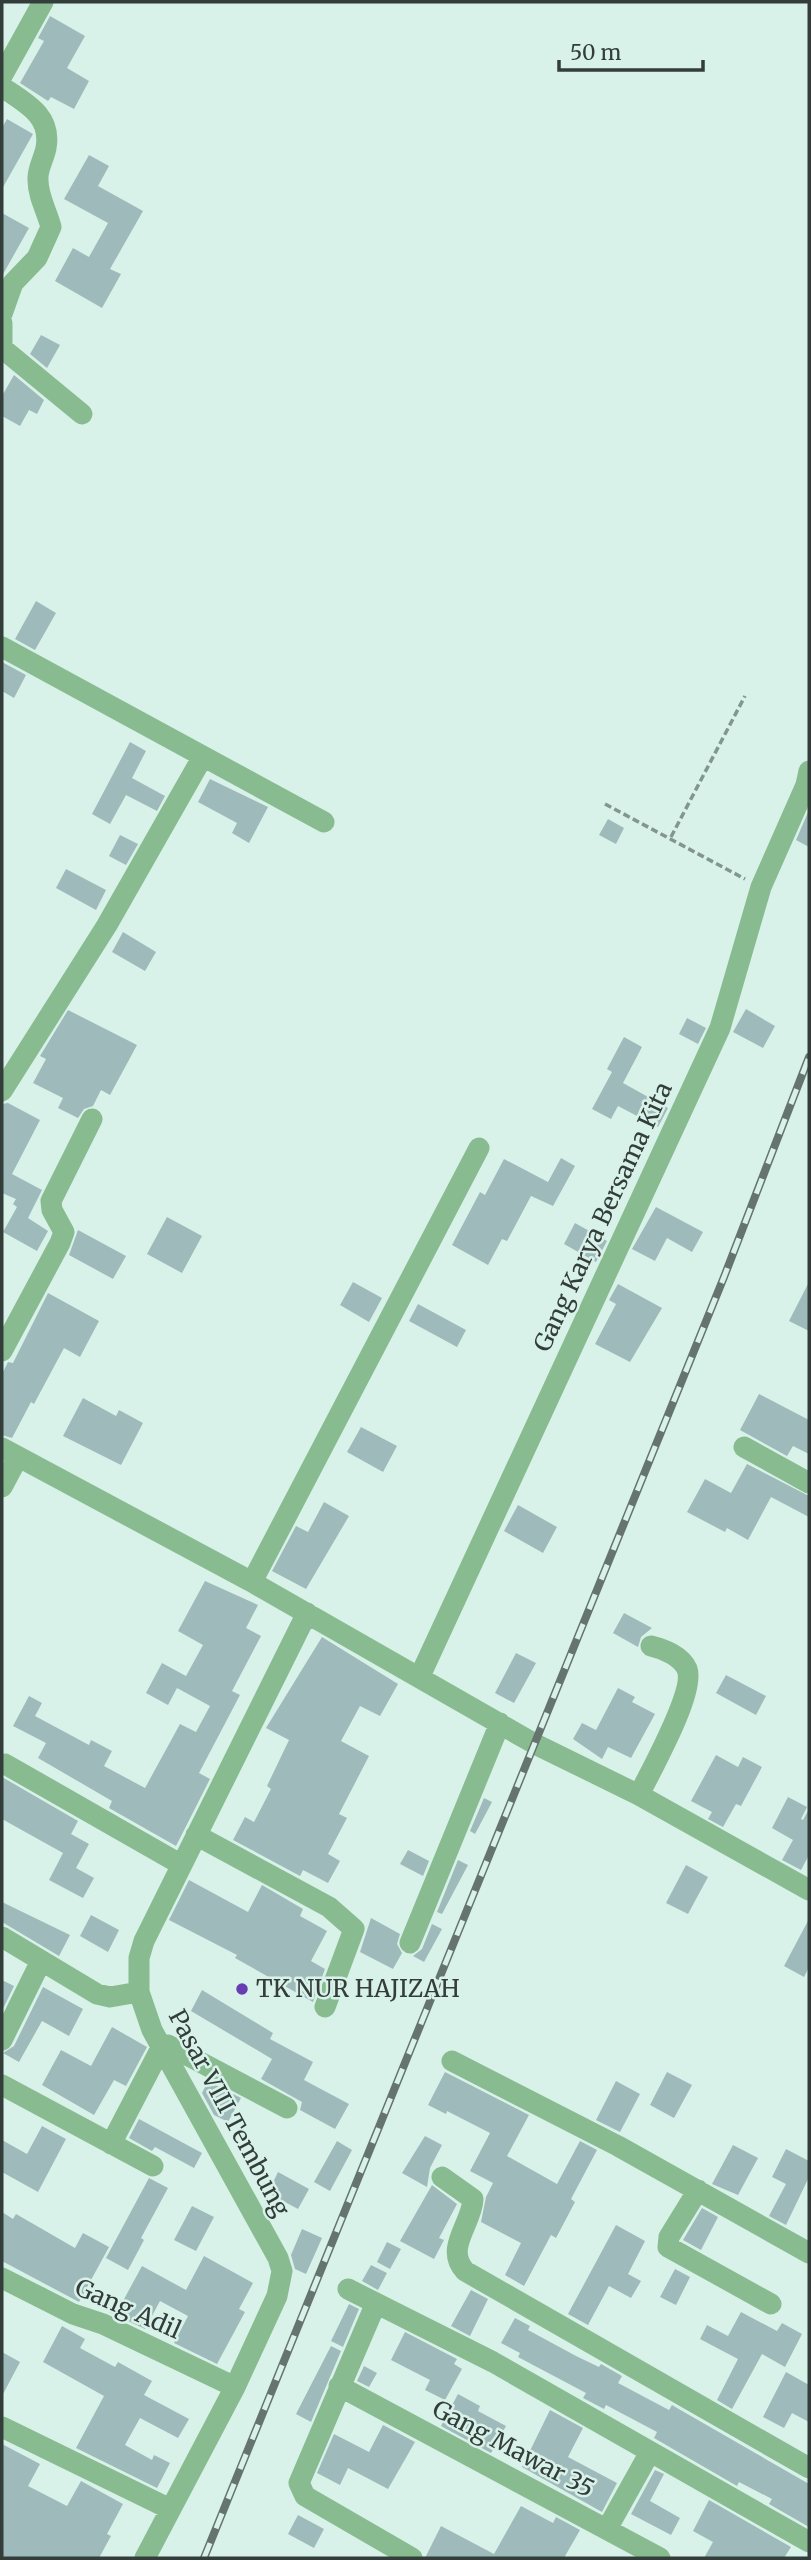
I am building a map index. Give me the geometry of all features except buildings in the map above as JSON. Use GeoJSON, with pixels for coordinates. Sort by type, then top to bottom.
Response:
{"type":"FeatureCollection","features":[{"type":"Feature","properties":{"kind":"street"},"geometry":{"type":"LineString","coordinates":[[2,76],[43,2]]}},
{"type":"Feature","properties":{"kind":"street"},"geometry":{"type":"LineString","coordinates":[[2,87],[26,103],[45,121],[46,149],[37,177],[39,196],[51,227],[37,258],[6,295],[2,314]]}},
{"type":"Feature","properties":{"kind":"street"},"geometry":{"type":"LineString","coordinates":[[2,323],[2,348],[82,414]]}},
{"type":"Feature","properties":{"kind":"street"},"geometry":{"type":"LineString","coordinates":[[2,647],[324,822]]}},
{"type":"Feature","properties":{"kind":"street"},"geometry":{"type":"LineString","coordinates":[[2,1091],[107,925],[202,758]]}},
{"type":"Feature","properties":{"kind":"street","name":"Gang Karya Bersama Kita"},"geometry":{"type":"LineString","coordinates":[[420,1676],[720,1028],[761,887],[806,785],[809,771]]}},
{"type":"Feature","properties":{"kind":"street"},"geometry":{"type":"LineString","coordinates":[[2,1351],[60,1243],[64,1232],[52,1210],[51,1201],[92,1119]]}},
{"type":"Feature","properties":{"kind":"street"},"geometry":{"type":"LineString","coordinates":[[252,1582],[479,1148]]}},
{"type":"Feature","properties":{"kind":"street"},"geometry":{"type":"LineString","coordinates":[[744,1447],[809,1483]]}},
{"type":"Feature","properties":{"kind":"street"},"geometry":{"type":"LineString","coordinates":[[2,1487],[10,1452],[252,1582],[500,1723],[809,1889]]}},
{"type":"Feature","properties":{"kind":"street","name":"Pasar VIII Tembung"},"geometry":{"type":"LineString","coordinates":[[145,2558],[235,2387],[277,2296],[282,2271],[278,2258],[160,2048],[139,1992],[139,1958],[144,1941],[180,1864],[307,1613]]}},
{"type":"Feature","properties":{"kind":"street"},"geometry":{"type":"LineString","coordinates":[[639,1796],[678,1712],[688,1678],[687,1668],[678,1658],[651,1646]]}},
{"type":"Feature","properties":{"kind":"street"},"geometry":{"type":"LineString","coordinates":[[410,1943],[500,1723]]}},
{"type":"Feature","properties":{"kind":"street"},"geometry":{"type":"LineString","coordinates":[[5,1764],[180,1864]]}},
{"type":"Feature","properties":{"kind":"street"},"geometry":{"type":"LineString","coordinates":[[196,1835],[329,1907],[354,1930],[325,2007]]}},
{"type":"Feature","properties":{"kind":"street"},"geometry":{"type":"LineString","coordinates":[[2,1937],[97,1994],[110,1997],[139,1992]]}},
{"type":"Feature","properties":{"kind":"street"},"geometry":{"type":"LineString","coordinates":[[2,2040],[41,1961]]}},
{"type":"Feature","properties":{"kind":"street"},"geometry":{"type":"LineString","coordinates":[[111,2144],[160,2048],[167,2045],[287,2108]]}},
{"type":"Feature","properties":{"kind":"street"},"geometry":{"type":"LineString","coordinates":[[452,2061],[698,2190],[809,2253]]}},
{"type":"Feature","properties":{"kind":"street"},"geometry":{"type":"LineString","coordinates":[[2,2085],[153,2166]]}},
{"type":"Feature","properties":{"kind":"street"},"geometry":{"type":"LineString","coordinates":[[442,2177],[473,2199],[456,2253],[458,2263],[465,2271],[809,2468]]}},
{"type":"Feature","properties":{"kind":"street"},"geometry":{"type":"LineString","coordinates":[[698,2190],[669,2237],[668,2247],[771,2304]]}},
{"type":"Feature","properties":{"kind":"street","name":"Gang Adil"},"geometry":{"type":"LineString","coordinates":[[2,2278],[73,2315],[103,2324],[235,2387]]}},
{"type":"Feature","properties":{"kind":"street"},"geometry":{"type":"LineString","coordinates":[[348,2289],[493,2362],[809,2542]]}},
{"type":"Feature","properties":{"kind":"street"},"geometry":{"type":"LineString","coordinates":[[376,2303],[301,2473],[301,2491],[412,2558]]}},
{"type":"Feature","properties":{"kind":"street","name":"Gang Mawar 35"},"geometry":{"type":"LineString","coordinates":[[339,2386],[660,2558]]}},
{"type":"Feature","properties":{"kind":"street"},"geometry":{"type":"LineString","coordinates":[[2,2427],[170,2510]]}},
{"type":"Feature","properties":{"kind":"street"},"geometry":{"type":"LineString","coordinates":[[607,2529],[650,2452]]}},
{"type":"Feature","properties":{"kind":"path"},"geometry":{"type":"LineString","coordinates":[[671,837],[745,696]]}},
{"type":"Feature","properties":{"kind":"path"},"geometry":{"type":"LineString","coordinates":[[606,804],[761,887]]}},
{"type":"Feature","properties":{"kind":"railway"},"geometry":{"type":"LineString","coordinates":[[204,2558],[724,1277],[809,1057]]}},
{"type":"Feature","properties":{"kind":"place","name":"TK NUR HAJIZAH"},"geometry":{"type":"Point","coordinates":[242,1989]}}]}
